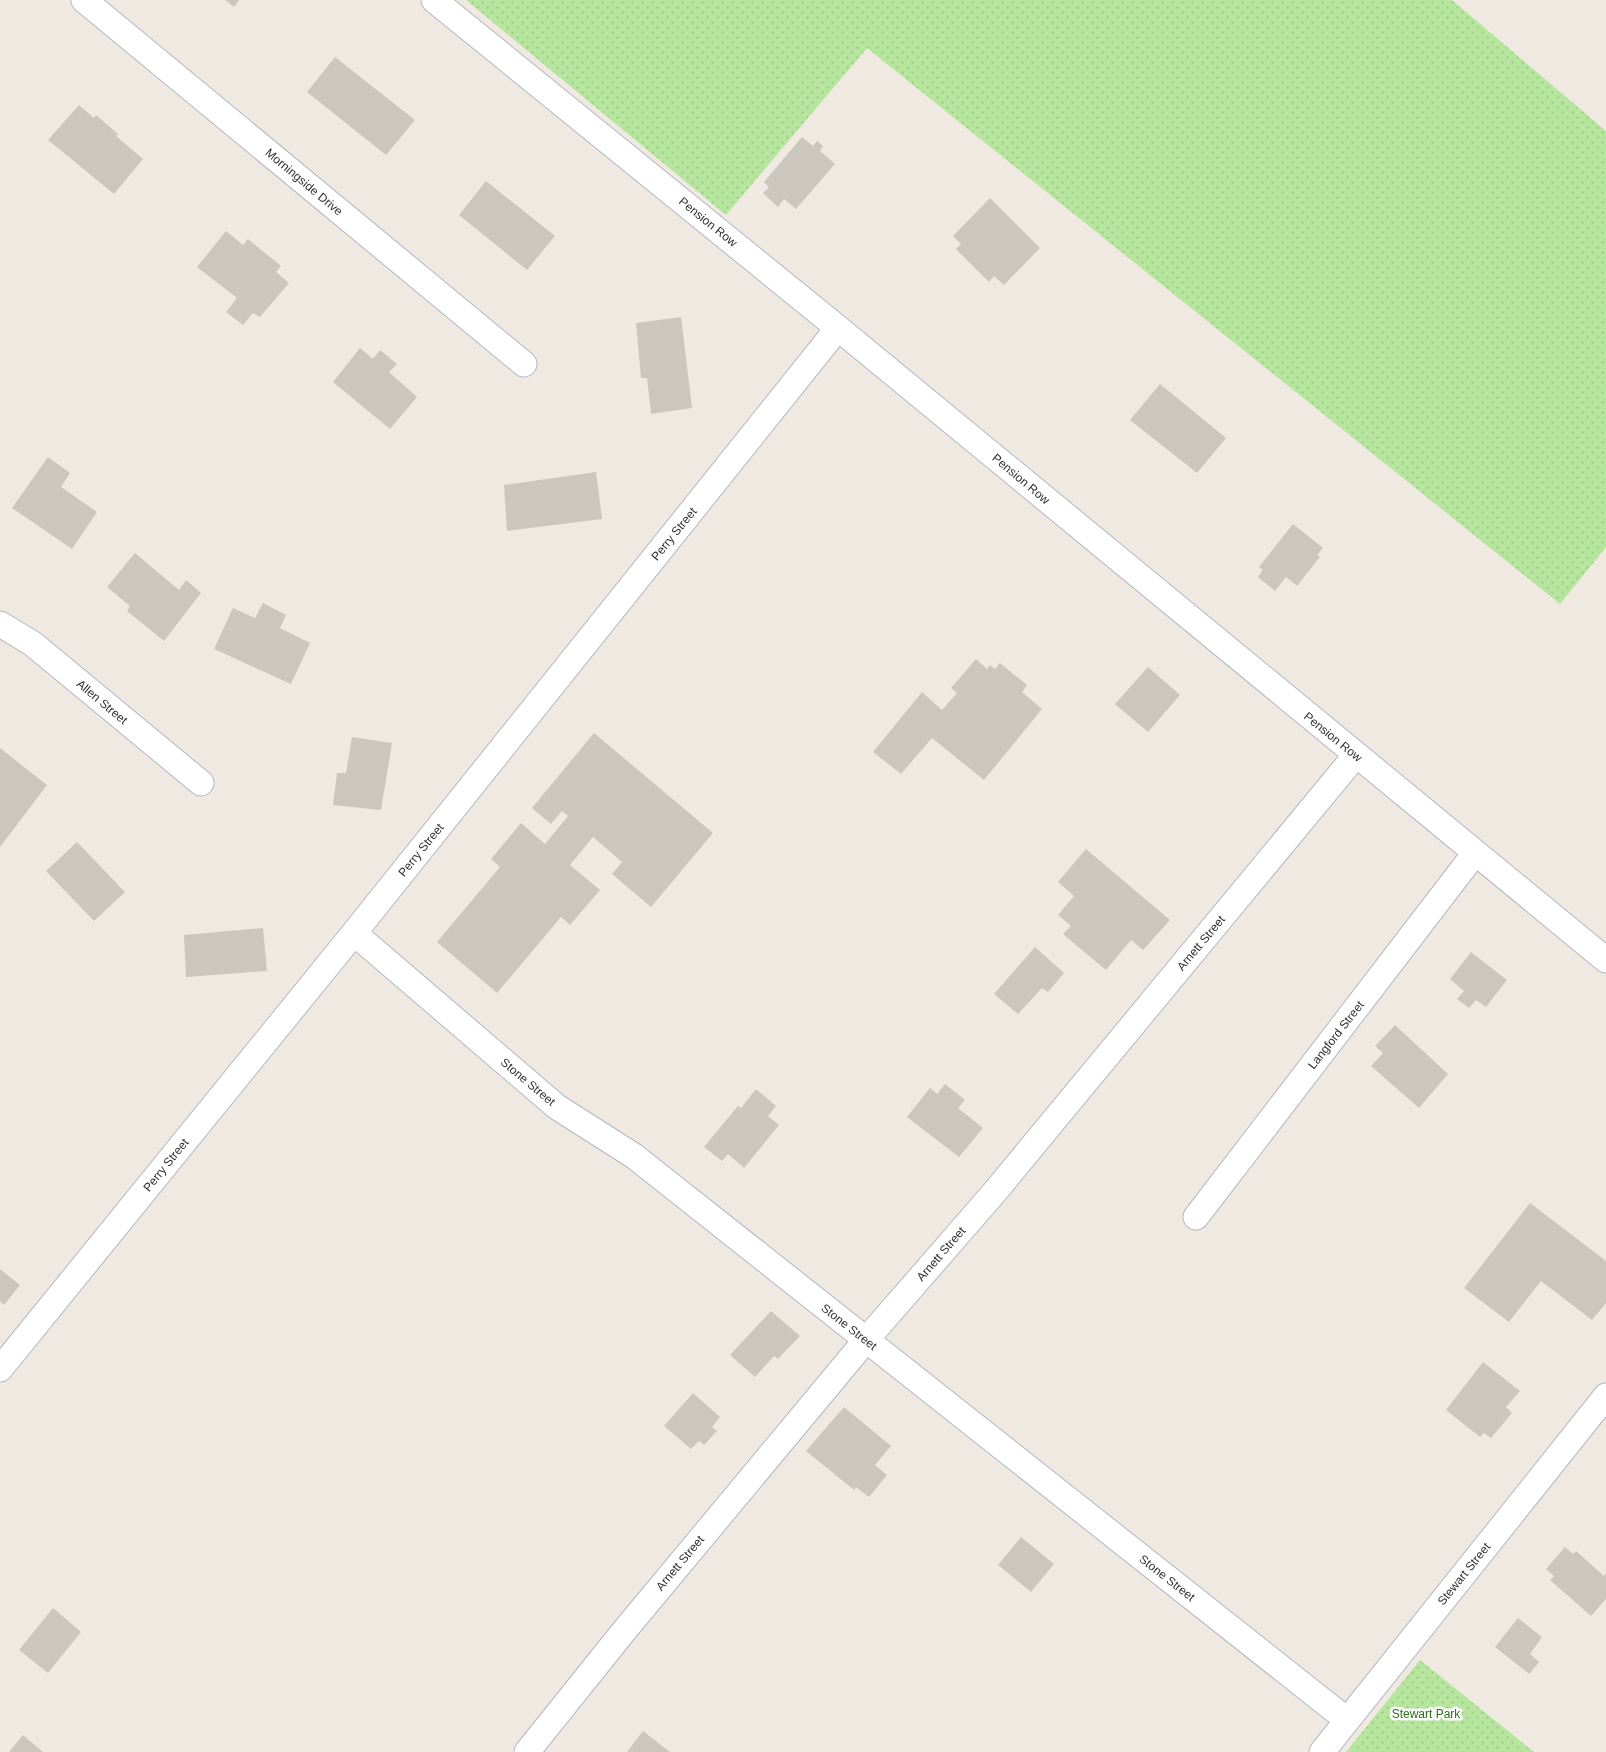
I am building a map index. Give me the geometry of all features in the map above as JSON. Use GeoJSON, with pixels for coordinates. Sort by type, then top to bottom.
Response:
{"type":"FeatureCollection","features":[{"type":"Feature","properties":{"kind":"street","name":"Morningside Drive"},"geometry":{"type":"LineString","coordinates":[[84,0],[524,364]]}},
{"type":"Feature","properties":{"kind":"street","name":"Pension Row"},"geometry":{"type":"LineString","coordinates":[[434,0],[838,328],[1606,960]]}},
{"type":"Feature","properties":{"kind":"street","name":"Perry Street"},"geometry":{"type":"LineString","coordinates":[[0,1369],[354,933],[838,328]]}},
{"type":"Feature","properties":{"kind":"street","name":"Allen Street"},"geometry":{"type":"LineString","coordinates":[[0,624],[33,644],[201,783]]}},
{"type":"Feature","properties":{"kind":"street","name":"Arnett Street"},"geometry":{"type":"LineString","coordinates":[[526,1752],[866,1340],[993,1194],[1356,755]]}},
{"type":"Feature","properties":{"kind":"street","name":"Langford Street"},"geometry":{"type":"LineString","coordinates":[[1196,1217],[1475,853]]}},
{"type":"Feature","properties":{"kind":"street","name":"Stone Street"},"geometry":{"type":"LineString","coordinates":[[354,933],[557,1107],[634,1156],[1347,1720]]}},
{"type":"Feature","properties":{"kind":"street","name":"Stewart Street"},"geometry":{"type":"LineString","coordinates":[[1322,1752],[1606,1396]]}},
{"type":"Feature","properties":{"kind":"green space"},"geometry":{"type":"Polygon","coordinates":[[[466,0],[1452,0],[1606,131],[1606,547],[1560,604],[867,48],[726,215],[466,0]]]}},
{"type":"Feature","properties":{"kind":"green space","name":"Stewart Park"},"geometry":{"type":"Polygon","coordinates":[[[1420,1660],[1534,1752],[1346,1752],[1420,1660]]]}},
{"type":"Feature","properties":{"kind":"building"},"geometry":{"type":"Polygon","coordinates":[[[225,0],[239,0],[234,7],[225,0]]]}},
{"type":"Feature","properties":{"kind":"building"},"geometry":{"type":"Polygon","coordinates":[[[335,57],[415,120],[386,155],[307,92],[335,57]]]}},
{"type":"Feature","properties":{"kind":"building"},"geometry":{"type":"Polygon","coordinates":[[[79,105],[94,118],[96,115],[118,134],[116,136],[143,159],[114,194],[48,140],[79,105]]]}},
{"type":"Feature","properties":{"kind":"building"},"geometry":{"type":"Polygon","coordinates":[[[802,137],[813,146],[817,141],[823,146],[820,151],[835,164],[796,209],[784,199],[778,207],[763,193],[769,187],[764,182],[802,137]]]}},
{"type":"Feature","properties":{"kind":"building"},"geometry":{"type":"Polygon","coordinates":[[[486,181],[555,236],[527,270],[459,215],[486,181]]]}},
{"type":"Feature","properties":{"kind":"building"},"geometry":{"type":"Polygon","coordinates":[[[990,198],[1040,248],[1004,285],[994,276],[989,282],[956,249],[961,244],[953,236],[990,198]]]}},
{"type":"Feature","properties":{"kind":"building"},"geometry":{"type":"Polygon","coordinates":[[[226,231],[243,245],[248,239],[281,266],[276,272],[289,283],[260,317],[253,313],[243,325],[226,312],[237,298],[197,267],[226,231]]]}},
{"type":"Feature","properties":{"kind":"building"},"geometry":{"type":"Polygon","coordinates":[[[681,317],[692,408],[651,414],[647,378],[641,378],[636,323],[681,317]]]}},
{"type":"Feature","properties":{"kind":"building"},"geometry":{"type":"Polygon","coordinates":[[[360,348],[373,359],[380,350],[397,364],[389,372],[417,397],[390,429],[333,382],[360,348]]]}},
{"type":"Feature","properties":{"kind":"building"},"geometry":{"type":"Polygon","coordinates":[[[1160,384],[1226,438],[1197,473],[1130,420],[1160,384]]]}},
{"type":"Feature","properties":{"kind":"building"},"geometry":{"type":"Polygon","coordinates":[[[48,457],[70,473],[61,487],[97,512],[72,549],[12,508],[48,457]]]}},
{"type":"Feature","properties":{"kind":"building"},"geometry":{"type":"Polygon","coordinates":[[[596,472],[602,519],[507,531],[504,485],[596,472]]]}},
{"type":"Feature","properties":{"kind":"building"},"geometry":{"type":"Polygon","coordinates":[[[1293,524],[1323,548],[1317,555],[1320,557],[1297,586],[1286,577],[1275,591],[1258,577],[1263,570],[1259,567],[1293,524]]]}},
{"type":"Feature","properties":{"kind":"building"},"geometry":{"type":"Polygon","coordinates":[[[135,553],[179,590],[186,580],[201,593],[164,641],[127,611],[130,606],[107,587],[135,553]]]}},
{"type":"Feature","properties":{"kind":"building"},"geometry":{"type":"Polygon","coordinates":[[[263,603],[286,615],[280,628],[310,643],[291,684],[214,649],[233,608],[255,618],[263,603]]]}},
{"type":"Feature","properties":{"kind":"building"},"geometry":{"type":"Polygon","coordinates":[[[976,659],[987,669],[990,665],[995,669],[1000,663],[1027,685],[1022,692],[1042,709],[984,780],[932,738],[901,774],[873,752],[922,692],[942,710],[957,693],[951,688],[976,659]]]}},
{"type":"Feature","properties":{"kind":"building"},"geometry":{"type":"Polygon","coordinates":[[[1148,667],[1180,695],[1148,732],[1115,704],[1148,667]]]}},
{"type":"Feature","properties":{"kind":"building"},"geometry":{"type":"Polygon","coordinates":[[[594,733],[713,833],[651,907],[612,874],[622,862],[593,837],[570,865],[600,890],[570,925],[561,917],[497,993],[437,942],[500,867],[491,859],[521,823],[545,844],[568,816],[562,811],[551,824],[532,808],[594,733]]]}},
{"type":"Feature","properties":{"kind":"building"},"geometry":{"type":"Polygon","coordinates":[[[352,737],[392,743],[381,810],[333,805],[337,773],[346,773],[352,737]]]}},
{"type":"Feature","properties":{"kind":"building"},"geometry":{"type":"Polygon","coordinates":[[[0,748],[47,785],[0,847],[0,748]]]}},
{"type":"Feature","properties":{"kind":"building"},"geometry":{"type":"Polygon","coordinates":[[[77,842],[125,892],[94,921],[46,871],[77,842]]]}},
{"type":"Feature","properties":{"kind":"building"},"geometry":{"type":"Polygon","coordinates":[[[1086,849],[1170,920],[1143,950],[1131,940],[1106,970],[1063,934],[1071,926],[1058,915],[1074,896],[1058,882],[1086,849]]]}},
{"type":"Feature","properties":{"kind":"building"},"geometry":{"type":"Polygon","coordinates":[[[263,928],[267,971],[186,977],[184,935],[263,928]]]}},
{"type":"Feature","properties":{"kind":"building"},"geometry":{"type":"Polygon","coordinates":[[[1035,947],[1064,973],[1048,992],[1042,988],[1018,1014],[994,994],[1035,947]]]}},
{"type":"Feature","properties":{"kind":"building"},"geometry":{"type":"Polygon","coordinates":[[[1471,952],[1507,980],[1486,1007],[1476,1000],[1469,1008],[1457,999],[1464,991],[1450,979],[1471,952]]]}},
{"type":"Feature","properties":{"kind":"building"},"geometry":{"type":"Polygon","coordinates":[[[1395,1025],[1448,1074],[1419,1108],[1371,1066],[1383,1053],[1375,1046],[1395,1025]]]}},
{"type":"Feature","properties":{"kind":"building"},"geometry":{"type":"Polygon","coordinates":[[[945,1084],[965,1100],[958,1108],[983,1128],[959,1157],[907,1117],[930,1088],[937,1094],[945,1084]]]}},
{"type":"Feature","properties":{"kind":"building"},"geometry":{"type":"Polygon","coordinates":[[[756,1089],[776,1106],[768,1116],[779,1125],[744,1168],[728,1154],[722,1161],[704,1147],[738,1106],[741,1108],[756,1089]]]}},
{"type":"Feature","properties":{"kind":"building"},"geometry":{"type":"Polygon","coordinates":[[[1530,1203],[1606,1261],[1606,1303],[1592,1320],[1541,1281],[1509,1322],[1464,1288],[1530,1203]]]}},
{"type":"Feature","properties":{"kind":"building"},"geometry":{"type":"Polygon","coordinates":[[[0,1269],[20,1285],[4,1305],[0,1301],[0,1269]]]}},
{"type":"Feature","properties":{"kind":"building"},"geometry":{"type":"Polygon","coordinates":[[[771,1311],[800,1336],[778,1359],[774,1356],[755,1377],[730,1355],[771,1311]]]}},
{"type":"Feature","properties":{"kind":"building"},"geometry":{"type":"Polygon","coordinates":[[[1483,1362],[1520,1391],[1506,1407],[1512,1413],[1491,1438],[1484,1433],[1480,1437],[1446,1410],[1483,1362]]]}},
{"type":"Feature","properties":{"kind":"building"},"geometry":{"type":"Polygon","coordinates":[[[693,1393],[720,1417],[712,1427],[717,1431],[704,1445],[699,1441],[691,1449],[664,1426],[693,1393]]]}},
{"type":"Feature","properties":{"kind":"building"},"geometry":{"type":"Polygon","coordinates":[[[844,1407],[891,1446],[875,1465],[887,1475],[869,1497],[856,1487],[854,1490],[806,1451],[844,1407]]]}},
{"type":"Feature","properties":{"kind":"building"},"geometry":{"type":"Polygon","coordinates":[[[1021,1537],[1054,1564],[1031,1592],[998,1565],[1021,1537]]]}},
{"type":"Feature","properties":{"kind":"building"},"geometry":{"type":"Polygon","coordinates":[[[1565,1547],[1573,1554],[1576,1551],[1604,1576],[1606,1573],[1606,1599],[1591,1616],[1550,1580],[1554,1576],[1546,1569],[1565,1547]]]}},
{"type":"Feature","properties":{"kind":"building"},"geometry":{"type":"Polygon","coordinates":[[[53,1608],[81,1632],[48,1673],[19,1650],[53,1608]]]}},
{"type":"Feature","properties":{"kind":"building"},"geometry":{"type":"Polygon","coordinates":[[[1518,1618],[1542,1637],[1530,1654],[1539,1662],[1529,1674],[1495,1647],[1518,1618]]]}},
{"type":"Feature","properties":{"kind":"building"},"geometry":{"type":"Polygon","coordinates":[[[643,1731],[670,1752],[627,1752],[643,1731]]]}},
{"type":"Feature","properties":{"kind":"building"},"geometry":{"type":"Polygon","coordinates":[[[23,1735],[43,1752],[9,1752],[23,1735]]]}}]}
